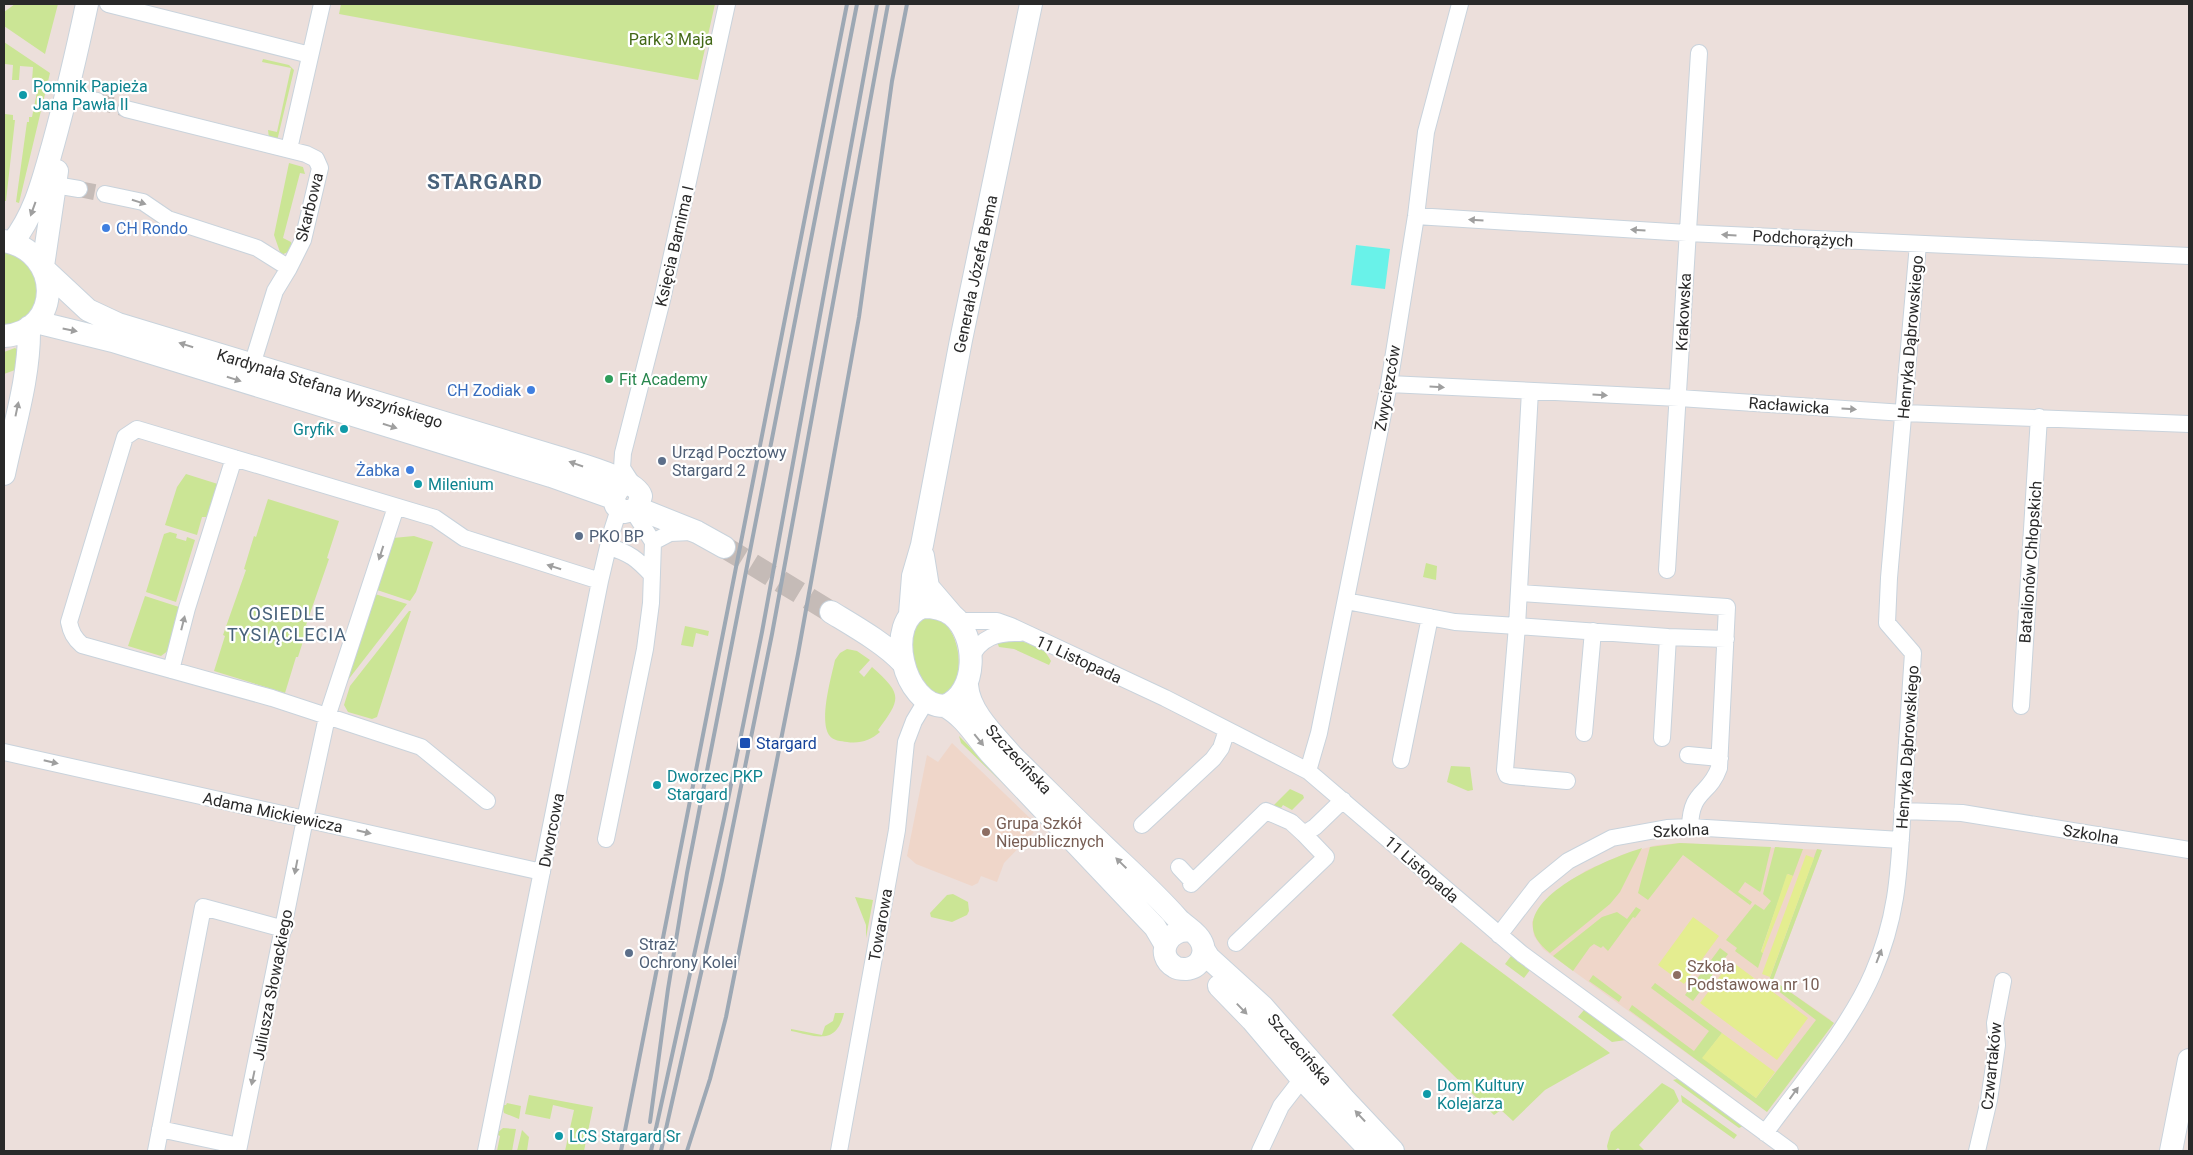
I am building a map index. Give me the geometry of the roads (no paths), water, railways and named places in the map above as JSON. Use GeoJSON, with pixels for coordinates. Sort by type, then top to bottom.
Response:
{"type":"FeatureCollection","features":[{"type":"Feature","properties":{"kind":"main road"},"geometry":{"type":"LineString","coordinates":[[8,242],[29,219],[34,206],[67,96],[87,4]]}},
{"type":"Feature","properties":{"kind":"main road","name":"Generała Józefa Bema"},"geometry":{"type":"LineString","coordinates":[[908,619],[913,576],[922,545],[961,340],[1031,4]]}},
{"type":"Feature","properties":{"kind":"main road"},"geometry":{"type":"LineString","coordinates":[[4,474],[28,352],[16,332],[44,310],[48,293],[44,268],[67,96]]}},
{"type":"Feature","properties":{"kind":"main road","name":"Kardynała Stefana Wyszyńskiego"},"geometry":{"type":"LineString","coordinates":[[8,242],[26,249],[74,298],[88,310],[102,318],[560,458],[622,480],[629,498]]}},
{"type":"Feature","properties":{"kind":"main road","name":"Kardynała Stefana Wyszyńskiego"},"geometry":{"type":"LineString","coordinates":[[16,332],[122,344],[551,476],[629,498],[724,547]]}},
{"type":"Feature","properties":{"kind":"main road","name":"Generała Józefa Bema"},"geometry":{"type":"LineString","coordinates":[[922,545],[923,568],[928,586],[955,618]]}},
{"type":"Feature","properties":{"kind":"main road"},"geometry":{"type":"LineString","coordinates":[[831,612],[896,655],[903,663],[914,688],[936,704],[960,698],[967,685],[970,658],[966,638],[955,618],[934,607],[923,607],[898,628],[884,631],[859,629]]}},
{"type":"Feature","properties":{"kind":"main road"},"geometry":{"type":"LineString","coordinates":[[903,663],[902,647],[908,619]]}},
{"type":"Feature","properties":{"kind":"main road","name":"Szczecińska"},"geometry":{"type":"LineString","coordinates":[[967,685],[973,706],[994,736],[1014,758],[1191,931]]}},
{"type":"Feature","properties":{"kind":"main road","name":"Szczecińska"},"geometry":{"type":"LineString","coordinates":[[936,704],[963,718],[978,740],[1155,926],[1166,944]]}},
{"type":"Feature","properties":{"kind":"main road"},"geometry":{"type":"LineString","coordinates":[[1179,931],[1191,931],[1200,939],[1198,959],[1183,970],[1169,962],[1165,953],[1166,944],[1173,934],[1179,931]]}},
{"type":"Feature","properties":{"kind":"main road","name":"Szczecińska"},"geometry":{"type":"LineString","coordinates":[[1371,1151],[1302,1079],[1232,999],[1210,978],[1198,959],[1209,958],[1263,1007],[1344,1099],[1393,1151]]}},
{"type":"Feature","properties":{"kind":"main road"},"geometry":{"type":"LineString","coordinates":[[2171,1151],[2189,1060]]}},
{"type":"Feature","properties":{"kind":"street"},"geometry":{"type":"LineString","coordinates":[[108,4],[310,55]]}},
{"type":"Feature","properties":{"kind":"street"},"geometry":{"type":"LineString","coordinates":[[288,149],[322,4]]}},
{"type":"Feature","properties":{"kind":"street","name":"Księcia Barnima I"},"geometry":{"type":"LineString","coordinates":[[653,542],[629,498],[622,468],[623,453],[662,300],[726,4]]}},
{"type":"Feature","properties":{"kind":"street","name":"Zwycięzców"},"geometry":{"type":"LineString","coordinates":[[1308,771],[1319,733],[1389,384],[1416,216],[1426,132],[1460,4]]}},
{"type":"Feature","properties":{"kind":"street","name":"Krakowska"},"geometry":{"type":"LineString","coordinates":[[1668,570],[1698,53]]}},
{"type":"Feature","properties":{"kind":"street"},"geometry":{"type":"LineString","coordinates":[[67,96],[97,102]]}},
{"type":"Feature","properties":{"kind":"street","name":"Skarbowa"},"geometry":{"type":"LineString","coordinates":[[126,109],[288,149],[316,159],[320,168],[303,240],[290,268],[275,291],[252,365]]}},
{"type":"Feature","properties":{"kind":"street"},"geometry":{"type":"LineString","coordinates":[[55,185],[79,189]]}},
{"type":"Feature","properties":{"kind":"street"},"geometry":{"type":"LineString","coordinates":[[105,194],[143,202],[168,219],[257,248],[290,268]]}},
{"type":"Feature","properties":{"kind":"street","name":"Podchorążych"},"geometry":{"type":"LineString","coordinates":[[1416,216],[1687,233],[2189,256]]}},
{"type":"Feature","properties":{"kind":"street","name":"Henryka Dąbrowskiego"},"geometry":{"type":"LineString","coordinates":[[1765,1133],[1846,1022],[1872,975],[1888,934],[1896,897],[1900,862],[1913,653],[1888,623],[1918,244]]}},
{"type":"Feature","properties":{"kind":"street","name":"Racławicka"},"geometry":{"type":"LineString","coordinates":[[1389,384],[1679,398],[1904,413],[2189,424]]}},
{"type":"Feature","properties":{"kind":"street"},"geometry":{"type":"LineString","coordinates":[[1530,391],[1517,626],[1505,770],[1511,776],[1567,781]]}},
{"type":"Feature","properties":{"kind":"street","name":"Batalionów Chłopskich"},"geometry":{"type":"LineString","coordinates":[[2021,706],[2039,417]]}},
{"type":"Feature","properties":{"kind":"street"},"geometry":{"type":"LineString","coordinates":[[487,801],[421,748],[264,696],[82,645],[75,638],[70,630],[69,622],[125,437],[137,429],[435,518],[464,538],[600,581]]}},
{"type":"Feature","properties":{"kind":"street"},"geometry":{"type":"LineString","coordinates":[[171,670],[187,608],[234,458]]}},
{"type":"Feature","properties":{"kind":"street","name":"Dworcowa"},"geometry":{"type":"LineString","coordinates":[[486,1151],[600,581],[611,534],[629,498]]}},
{"type":"Feature","properties":{"kind":"street","name":"Juliusza Słowackiego"},"geometry":{"type":"LineString","coordinates":[[239,1149],[284,929],[304,819],[327,717],[396,507]]}},
{"type":"Feature","properties":{"kind":"street"},"geometry":{"type":"LineString","coordinates":[[606,839],[645,649],[651,603],[653,542],[670,533],[697,532]]}},
{"type":"Feature","properties":{"kind":"street"},"geometry":{"type":"LineString","coordinates":[[608,547],[627,552],[639,560],[652,575]]}},
{"type":"Feature","properties":{"kind":"street"},"geometry":{"type":"LineString","coordinates":[[1519,593],[1727,607],[1720,758],[1717,774],[1692,804],[1690,827]]}},
{"type":"Feature","properties":{"kind":"street"},"geometry":{"type":"LineString","coordinates":[[1346,601],[1455,622],[1668,638],[1726,639]]}},
{"type":"Feature","properties":{"kind":"street"},"geometry":{"type":"LineString","coordinates":[[1402,760],[1430,617]]}},
{"type":"Feature","properties":{"kind":"street","name":"11 Listopada"},"geometry":{"type":"LineString","coordinates":[[955,618],[996,621],[1011,626],[1165,698],[1308,771],[1522,954],[1790,1151]]}},
{"type":"Feature","properties":{"kind":"street"},"geometry":{"type":"LineString","coordinates":[[1584,733],[1592,632]]}},
{"type":"Feature","properties":{"kind":"street","name":"11 Listopada"},"geometry":{"type":"LineString","coordinates":[[970,658],[983,641],[995,635],[1026,634]]}},
{"type":"Feature","properties":{"kind":"street"},"geometry":{"type":"LineString","coordinates":[[1662,738],[1668,638]]}},
{"type":"Feature","properties":{"kind":"street","name":"Towarowa"},"geometry":{"type":"LineString","coordinates":[[839,1151],[900,812],[905,752],[910,729],[936,704]]}},
{"type":"Feature","properties":{"kind":"street"},"geometry":{"type":"LineString","coordinates":[[1142,825],[1213,759],[1221,748],[1227,730]]}},
{"type":"Feature","properties":{"kind":"street","name":"Adama Mickiewicza"},"geometry":{"type":"LineString","coordinates":[[4,752],[542,872]]}},
{"type":"Feature","properties":{"kind":"street"},"geometry":{"type":"LineString","coordinates":[[1688,755],[1720,758]]}},
{"type":"Feature","properties":{"kind":"street"},"geometry":{"type":"LineString","coordinates":[[1304,834],[1315,827],[1343,800]]}},
{"type":"Feature","properties":{"kind":"street"},"geometry":{"type":"LineString","coordinates":[[1179,867],[1192,883],[1266,811],[1290,822],[1326,857],[1236,943]]}},
{"type":"Feature","properties":{"kind":"street","name":"Szkolna"},"geometry":{"type":"LineString","coordinates":[[1902,811],[1962,814],[2189,850]]}},
{"type":"Feature","properties":{"kind":"street","name":"Szkolna"},"geometry":{"type":"LineString","coordinates":[[1499,935],[1536,887],[1568,861],[1612,838],[1667,828],[1690,827],[1901,840]]}},
{"type":"Feature","properties":{"kind":"street"},"geometry":{"type":"LineString","coordinates":[[156,1151],[203,907],[284,929]]}},
{"type":"Feature","properties":{"kind":"street","name":"Czwartaków"},"geometry":{"type":"LineString","coordinates":[[1977,1151],[1989,1100],[1997,1045],[1995,1023],[2003,981]]}},
{"type":"Feature","properties":{"kind":"street"},"geometry":{"type":"LineString","coordinates":[[1260,1151],[1281,1106],[1302,1079]]}},
{"type":"Feature","properties":{"kind":"street"},"geometry":{"type":"LineString","coordinates":[[160,1130],[239,1149]]}},
{"type":"Feature","properties":{"kind":"water"},"geometry":{"type":"Polygon","coordinates":[[[1356,245],[1390,249],[1385,289],[1351,285],[1356,245]]]}},
{"type":"Feature","properties":{"kind":"tunnel"},"geometry":{"type":"LineString","coordinates":[[97,101],[126,109]]}},
{"type":"Feature","properties":{"kind":"tunnel"},"geometry":{"type":"LineString","coordinates":[[79,189],[105,194]]}},
{"type":"Feature","properties":{"kind":"tunnel"},"geometry":{"type":"LineString","coordinates":[[724,547],[831,612]]}},
{"type":"Feature","properties":{"kind":"railway"},"geometry":{"type":"LineString","coordinates":[[621,1151],[847,4]]}},
{"type":"Feature","properties":{"kind":"railway"},"geometry":{"type":"LineString","coordinates":[[650,1122],[668,989],[687,873],[857,4]]}},
{"type":"Feature","properties":{"kind":"railway"},"geometry":{"type":"LineString","coordinates":[[651,1151],[724,819],[762,632],[877,4]]}},
{"type":"Feature","properties":{"kind":"railway"},"geometry":{"type":"LineString","coordinates":[[661,1151],[722,880],[772,634],[888,4]]}},
{"type":"Feature","properties":{"kind":"railway"},"geometry":{"type":"LineString","coordinates":[[687,1151],[710,1079],[726,1017],[798,654],[859,317],[892,81],[907,4]]}},
{"type":"Feature","properties":{"kind":"place","name":"Pomnik Papieża Jana Pawła II"},"geometry":{"type":"Point","coordinates":[23,95]}},
{"type":"Feature","properties":{"kind":"place","name":"CH Rondo"},"geometry":{"type":"Point","coordinates":[106,228]}},
{"type":"Feature","properties":{"kind":"place","name":"Fit Academy"},"geometry":{"type":"Point","coordinates":[609,379]}},
{"type":"Feature","properties":{"kind":"place","name":"CH Zodiak"},"geometry":{"type":"Point","coordinates":[531,390]}},
{"type":"Feature","properties":{"kind":"place","name":"Gryfik"},"geometry":{"type":"Point","coordinates":[344,429]}},
{"type":"Feature","properties":{"kind":"place","name":"Urząd Pocztowy Stargard 2"},"geometry":{"type":"Point","coordinates":[662,461]}},
{"type":"Feature","properties":{"kind":"place","name":"Żabka"},"geometry":{"type":"Point","coordinates":[410,470]}},
{"type":"Feature","properties":{"kind":"place","name":"Milenium"},"geometry":{"type":"Point","coordinates":[418,484]}},
{"type":"Feature","properties":{"kind":"place","name":"PKO BP"},"geometry":{"type":"Point","coordinates":[579,536]}},
{"type":"Feature","properties":{"kind":"place","name":"Stargard"},"geometry":{"type":"Point","coordinates":[745,743]}},
{"type":"Feature","properties":{"kind":"place","name":"Dworzec PKP Stargard"},"geometry":{"type":"Point","coordinates":[657,785]}},
{"type":"Feature","properties":{"kind":"place","name":"Grupa Szkół Niepublicznych"},"geometry":{"type":"Point","coordinates":[986,832]}},
{"type":"Feature","properties":{"kind":"place","name":"Straż Ochrony Kolei"},"geometry":{"type":"Point","coordinates":[629,953]}},
{"type":"Feature","properties":{"kind":"place","name":"Szkoła Podstawowa nr 10"},"geometry":{"type":"Point","coordinates":[1677,975]}},
{"type":"Feature","properties":{"kind":"place","name":"Dom Kultury Kolejarza"},"geometry":{"type":"Point","coordinates":[1427,1094]}},
{"type":"Feature","properties":{"kind":"place","name":"LCS Stargard Sr"},"geometry":{"type":"Point","coordinates":[559,1136]}},
{"type":"Feature","properties":{"kind":"district","name":"STARGARD"},"geometry":{"type":"Point","coordinates":[485,182]}},
{"type":"Feature","properties":{"kind":"district","name":"OSIEDLE TYSIĄCLECIA"},"geometry":{"type":"Point","coordinates":[287,624]}},
{"type":"Feature","properties":{"kind":"park label","name":"Park 3 Maja"},"geometry":{"type":"Point","coordinates":[671,39]}}]}
